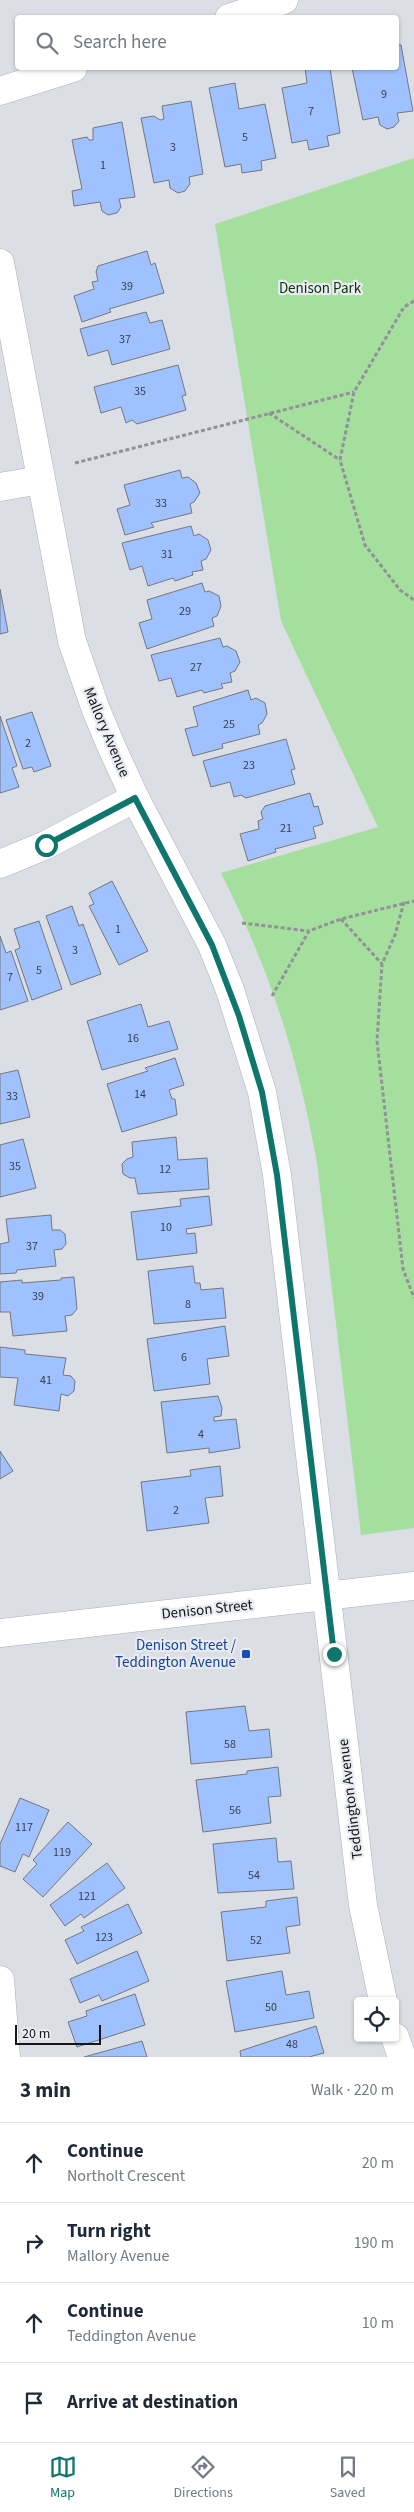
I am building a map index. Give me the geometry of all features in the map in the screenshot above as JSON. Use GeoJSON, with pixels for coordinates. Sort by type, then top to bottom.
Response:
{"type":"FeatureCollection","features":[{"type":"Feature","properties":{"kind":"street"},"geometry":{"type":"LineString","coordinates":[[238,15],[284,0]]}},
{"type":"Feature","properties":{"kind":"street"},"geometry":{"type":"LineString","coordinates":[[0,91],[67,70]]}},
{"type":"Feature","properties":{"kind":"street","name":"Mallory Avenue"},"geometry":{"type":"LineString","coordinates":[[0,263],[72,641],[96,710],[135,798],[212,945],[239,1016],[262,1092],[277,1175],[327,1596]]}},
{"type":"Feature","properties":{"kind":"street"},"geometry":{"type":"LineString","coordinates":[[0,487],[42,480]]}},
{"type":"Feature","properties":{"kind":"street"},"geometry":{"type":"LineString","coordinates":[[0,864],[46,845],[135,798]]}},
{"type":"Feature","properties":{"kind":"street","name":"Denison Street"},"geometry":{"type":"LineString","coordinates":[[0,1633],[414,1586]]}},
{"type":"Feature","properties":{"kind":"street","name":"Teddington Avenue"},"geometry":{"type":"LineString","coordinates":[[327,1596],[363,1905],[382,1997]]}},
{"type":"Feature","properties":{"kind":"street"},"geometry":{"type":"LineString","coordinates":[[0,1980],[6,2057]]}},
{"type":"Feature","properties":{"kind":"street"},"geometry":{"type":"LineString","coordinates":[[397,2042],[402,2057]]}},
{"type":"Feature","properties":{"kind":"path"},"geometry":{"type":"LineString","coordinates":[[414,301],[404,306],[354,392],[340,460],[365,545],[400,590],[414,600]]}},
{"type":"Feature","properties":{"kind":"path"},"geometry":{"type":"LineString","coordinates":[[75,463],[354,392]]}},
{"type":"Feature","properties":{"kind":"path"},"geometry":{"type":"LineString","coordinates":[[268,413],[340,460]]}},
{"type":"Feature","properties":{"kind":"path"},"geometry":{"type":"LineString","coordinates":[[242,923],[309,931],[342,919],[414,901]]}},
{"type":"Feature","properties":{"kind":"path"},"geometry":{"type":"LineString","coordinates":[[404,902],[395,935],[382,964],[377,1041],[403,1268],[414,1298]]}},
{"type":"Feature","properties":{"kind":"path"},"geometry":{"type":"LineString","coordinates":[[342,919],[382,964]]}},
{"type":"Feature","properties":{"kind":"path"},"geometry":{"type":"LineString","coordinates":[[272,996],[309,931]]}},
{"type":"Feature","properties":{"kind":"green space","name":"Denison Park"},"geometry":{"type":"Polygon","coordinates":[[[414,158],[414,1528],[361,1535],[317,1163],[309,1124],[291,1050],[268,979],[221,873],[378,827],[281,621],[215,224],[414,158]]]}},
{"type":"Feature","properties":{"kind":"building"},"geometry":{"type":"Polygon","coordinates":[[[399,45],[401,45],[413,111],[397,113],[399,121],[394,127],[387,129],[380,125],[378,117],[363,120],[352,70],[399,70],[399,45]]]}},
{"type":"Feature","properties":{"kind":"building"},"geometry":{"type":"Polygon","coordinates":[[[305,70],[330,70],[340,133],[327,136],[329,146],[309,150],[307,140],[292,143],[282,88],[307,83],[305,70]]]}},
{"type":"Feature","properties":{"kind":"building"},"geometry":{"type":"Polygon","coordinates":[[[235,83],[239,109],[265,104],[276,158],[261,161],[262,170],[242,173],[241,164],[225,167],[209,88],[235,83]]]}},
{"type":"Feature","properties":{"kind":"building"},"geometry":{"type":"Polygon","coordinates":[[[191,101],[203,174],[189,177],[190,184],[185,191],[178,193],[170,188],[169,180],[154,183],[141,118],[154,116],[160,120],[164,119],[162,106],[191,101]]]}},
{"type":"Feature","properties":{"kind":"building"},"geometry":{"type":"Polygon","coordinates":[[[122,122],[135,197],[119,199],[121,207],[117,213],[108,215],[102,211],[100,202],[74,206],[72,191],[82,189],[72,140],[87,137],[89,140],[93,140],[93,128],[122,122]]]}},
{"type":"Feature","properties":{"kind":"building"},"geometry":{"type":"Polygon","coordinates":[[[147,251],[151,265],[155,263],[164,293],[109,309],[111,312],[82,322],[74,296],[94,289],[92,282],[98,281],[96,272],[98,266],[147,251]]]}},
{"type":"Feature","properties":{"kind":"building"},"geometry":{"type":"Polygon","coordinates":[[[146,312],[150,323],[162,320],[170,349],[112,365],[108,350],[88,356],[80,329],[146,312]]]}},
{"type":"Feature","properties":{"kind":"building"},"geometry":{"type":"Polygon","coordinates":[[[178,365],[186,395],[182,396],[186,410],[137,424],[132,420],[126,423],[121,407],[101,413],[94,387],[178,365]]]}},
{"type":"Feature","properties":{"kind":"building"},"geometry":{"type":"Polygon","coordinates":[[[180,470],[182,478],[188,477],[196,483],[200,493],[194,502],[190,504],[192,513],[151,523],[154,527],[125,535],[117,509],[130,505],[124,485],[180,470]]]}},
{"type":"Feature","properties":{"kind":"building"},"geometry":{"type":"Polygon","coordinates":[[[191,526],[194,536],[199,534],[208,540],[211,550],[206,559],[201,561],[203,570],[192,572],[193,575],[175,581],[173,578],[148,586],[142,566],[130,570],[122,543],[191,526]]]}},
{"type":"Feature","properties":{"kind":"building"},"geometry":{"type":"Polygon","coordinates":[[[202,583],[205,592],[209,591],[219,596],[221,606],[217,616],[212,618],[214,626],[147,649],[139,623],[152,619],[147,600],[202,583]]]}},
{"type":"Feature","properties":{"kind":"building"},"geometry":{"type":"Polygon","coordinates":[[[0,589],[8,632],[0,634],[0,589]]]}},
{"type":"Feature","properties":{"kind":"building"},"geometry":{"type":"Polygon","coordinates":[[[220,638],[223,647],[227,646],[236,651],[240,662],[235,671],[230,673],[232,682],[221,684],[223,688],[204,693],[202,690],[177,697],[171,678],[159,681],[151,655],[220,638]]]}},
{"type":"Feature","properties":{"kind":"building"},"geometry":{"type":"Polygon","coordinates":[[[248,690],[251,700],[256,698],[265,703],[267,714],[262,723],[258,725],[260,734],[222,744],[223,748],[193,756],[185,729],[198,726],[193,707],[248,690]]]}},
{"type":"Feature","properties":{"kind":"building"},"geometry":{"type":"Polygon","coordinates":[[[32,712],[51,766],[34,772],[32,767],[23,769],[6,720],[32,712]]]}},
{"type":"Feature","properties":{"kind":"building"},"geometry":{"type":"Polygon","coordinates":[[[0,716],[17,766],[12,768],[19,787],[0,793],[0,716]]]}},
{"type":"Feature","properties":{"kind":"building"},"geometry":{"type":"Polygon","coordinates":[[[286,739],[295,769],[291,770],[295,784],[246,798],[241,795],[234,797],[230,782],[211,787],[203,761],[286,739]]]}},
{"type":"Feature","properties":{"kind":"building"},"geometry":{"type":"Polygon","coordinates":[[[310,793],[314,807],[318,806],[323,824],[313,827],[316,838],[275,849],[276,852],[248,861],[240,834],[259,829],[258,821],[263,819],[261,812],[265,806],[310,793]]]}},
{"type":"Feature","properties":{"kind":"building"},"geometry":{"type":"Polygon","coordinates":[[[112,881],[148,951],[119,965],[89,906],[94,904],[89,893],[112,881]]]}},
{"type":"Feature","properties":{"kind":"building"},"geometry":{"type":"Polygon","coordinates":[[[72,906],[79,926],[83,924],[101,974],[71,985],[46,916],[72,906]]]}},
{"type":"Feature","properties":{"kind":"building"},"geometry":{"type":"Polygon","coordinates":[[[39,921],[62,989],[32,1000],[15,950],[20,948],[14,929],[39,921]]]}},
{"type":"Feature","properties":{"kind":"building"},"geometry":{"type":"Polygon","coordinates":[[[0,936],[6,953],[11,951],[28,1001],[0,1010],[0,936]]]}},
{"type":"Feature","properties":{"kind":"building"},"geometry":{"type":"Polygon","coordinates":[[[141,1004],[148,1027],[169,1021],[178,1049],[102,1070],[87,1021],[141,1004]]]}},
{"type":"Feature","properties":{"kind":"building"},"geometry":{"type":"Polygon","coordinates":[[[175,1058],[184,1085],[169,1090],[172,1099],[175,1099],[177,1115],[122,1132],[107,1084],[148,1071],[145,1068],[175,1058]]]}},
{"type":"Feature","properties":{"kind":"building"},"geometry":{"type":"Polygon","coordinates":[[[18,1070],[30,1117],[0,1124],[0,1074],[18,1070]]]}},
{"type":"Feature","properties":{"kind":"building"},"geometry":{"type":"Polygon","coordinates":[[[176,1137],[178,1160],[207,1158],[209,1189],[138,1194],[135,1178],[130,1178],[123,1174],[122,1164],[127,1159],[133,1157],[132,1142],[176,1137]]]}},
{"type":"Feature","properties":{"kind":"building"},"geometry":{"type":"Polygon","coordinates":[[[23,1139],[36,1188],[0,1197],[0,1145],[23,1139]]]}},
{"type":"Feature","properties":{"kind":"building"},"geometry":{"type":"Polygon","coordinates":[[[209,1196],[212,1225],[186,1229],[187,1234],[195,1233],[197,1253],[137,1260],[131,1212],[181,1206],[180,1199],[209,1196]]]}},
{"type":"Feature","properties":{"kind":"building"},"geometry":{"type":"Polygon","coordinates":[[[51,1215],[52,1230],[60,1230],[65,1234],[66,1244],[62,1249],[54,1250],[56,1266],[17,1270],[16,1273],[0,1274],[0,1244],[9,1242],[6,1219],[51,1215]]]}},
{"type":"Feature","properties":{"kind":"building"},"geometry":{"type":"Polygon","coordinates":[[[193,1266],[195,1283],[200,1283],[201,1290],[223,1288],[226,1318],[154,1324],[148,1271],[193,1266]]]}},
{"type":"Feature","properties":{"kind":"building"},"geometry":{"type":"Polygon","coordinates":[[[74,1277],[77,1309],[72,1315],[65,1316],[67,1331],[13,1336],[10,1312],[0,1312],[0,1282],[22,1280],[22,1283],[74,1277]]]}},
{"type":"Feature","properties":{"kind":"building"},"geometry":{"type":"Polygon","coordinates":[[[225,1326],[229,1356],[207,1359],[210,1384],[154,1391],[147,1339],[225,1326]]]}},
{"type":"Feature","properties":{"kind":"building"},"geometry":{"type":"Polygon","coordinates":[[[0,1347],[25,1350],[25,1354],[66,1358],[63,1375],[71,1376],[75,1381],[74,1391],[68,1396],[61,1394],[59,1411],[14,1405],[18,1378],[0,1377],[0,1347]]]}},
{"type":"Feature","properties":{"kind":"building"},"geometry":{"type":"Polygon","coordinates":[[[218,1396],[222,1408],[221,1416],[214,1417],[214,1421],[236,1419],[240,1448],[209,1453],[209,1448],[167,1453],[161,1402],[218,1396]]]}},
{"type":"Feature","properties":{"kind":"building"},"geometry":{"type":"Polygon","coordinates":[[[0,1451],[13,1471],[0,1479],[0,1451]]]}},
{"type":"Feature","properties":{"kind":"building"},"geometry":{"type":"Polygon","coordinates":[[[220,1466],[223,1496],[205,1498],[209,1523],[147,1531],[141,1482],[191,1476],[190,1470],[220,1466]]]}},
{"type":"Feature","properties":{"kind":"building"},"geometry":{"type":"Polygon","coordinates":[[[245,1706],[249,1731],[269,1729],[272,1757],[191,1764],[186,1712],[245,1706]]]}},
{"type":"Feature","properties":{"kind":"building"},"geometry":{"type":"Polygon","coordinates":[[[278,1767],[281,1796],[268,1797],[271,1823],[203,1832],[196,1780],[247,1774],[247,1771],[278,1767]]]}},
{"type":"Feature","properties":{"kind":"building"},"geometry":{"type":"Polygon","coordinates":[[[20,1798],[49,1810],[29,1857],[23,1854],[15,1872],[0,1866],[0,1844],[20,1798]]]}},
{"type":"Feature","properties":{"kind":"building"},"geometry":{"type":"Polygon","coordinates":[[[68,1822],[92,1844],[43,1897],[23,1879],[37,1864],[33,1860],[68,1822]]]}},
{"type":"Feature","properties":{"kind":"building"},"geometry":{"type":"Polygon","coordinates":[[[276,1838],[278,1862],[291,1861],[294,1889],[218,1893],[213,1844],[276,1838]]]}},
{"type":"Feature","properties":{"kind":"building"},"geometry":{"type":"Polygon","coordinates":[[[107,1863],[125,1888],[84,1918],[81,1914],[65,1926],[50,1905],[107,1863]]]}},
{"type":"Feature","properties":{"kind":"building"},"geometry":{"type":"Polygon","coordinates":[[[297,1897],[300,1925],[286,1927],[290,1953],[227,1961],[221,1912],[266,1907],[266,1901],[297,1897]]]}},
{"type":"Feature","properties":{"kind":"building"},"geometry":{"type":"Polygon","coordinates":[[[128,1904],[142,1933],[77,1964],[65,1940],[84,1931],[81,1927],[128,1904]]]}},
{"type":"Feature","properties":{"kind":"building"},"geometry":{"type":"Polygon","coordinates":[[[137,1951],[149,1981],[102,2001],[99,1995],[80,2003],[70,1979],[137,1951]]]}},
{"type":"Feature","properties":{"kind":"building"},"geometry":{"type":"Polygon","coordinates":[[[282,1971],[286,1995],[309,1991],[314,2018],[235,2032],[226,1981],[282,1971]]]}},
{"type":"Feature","properties":{"kind":"building"},"geometry":{"type":"Polygon","coordinates":[[[135,1994],[145,2025],[77,2047],[68,2022],[87,2016],[86,2011],[135,1994]]]}},
{"type":"Feature","properties":{"kind":"building"},"geometry":{"type":"Polygon","coordinates":[[[316,2026],[324,2053],[309,2057],[241,2057],[240,2051],[316,2026]]]}},
{"type":"Feature","properties":{"kind":"building"},"geometry":{"type":"Polygon","coordinates":[[[142,2041],[147,2057],[84,2057],[142,2041]]]}},
{"type":"Feature","properties":{"kind":"place","name":"Denison Street / Teddington Avenue"},"geometry":{"type":"Point","coordinates":[246,1654]}},
{"type":"Feature","properties":{"kind":"route"},"geometry":{"type":"LineString","coordinates":[[46,845],[135,798],[212,945],[239,1016],[252,1055],[272,1137],[334,1654]]}}]}
